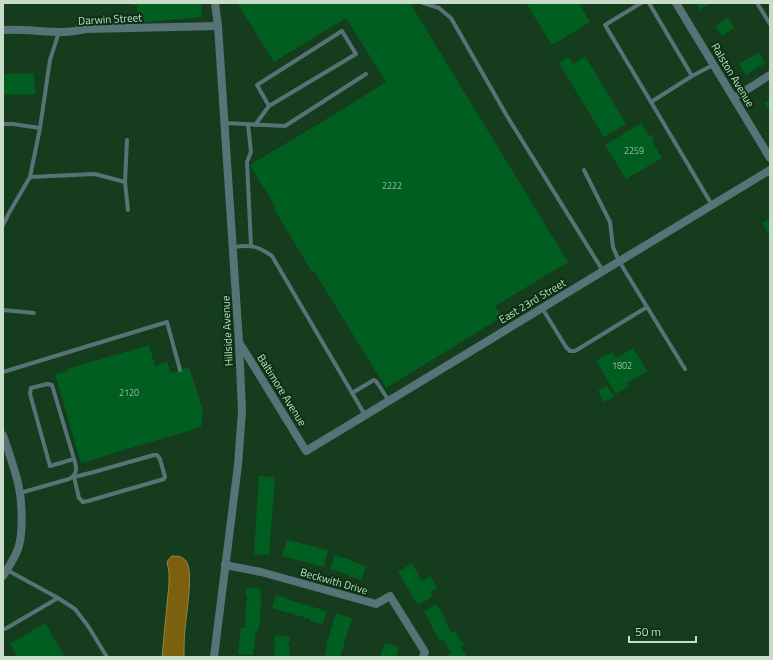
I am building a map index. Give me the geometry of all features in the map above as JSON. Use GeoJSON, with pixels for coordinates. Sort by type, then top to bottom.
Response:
{"type":"FeatureCollection","features":[{"type":"Feature","properties":{"kind":"street","name":"Hillside Avenue"},"geometry":{"type":"LineString","coordinates":[[214,657],[238,466],[241,422],[239,342],[218,26],[215,3]]}},
{"type":"Feature","properties":{"kind":"street","name":"Ralston Avenue"},"geometry":{"type":"LineString","coordinates":[[676,3],[770,158]]}},
{"type":"Feature","properties":{"kind":"street","name":"Darwin Street"},"geometry":{"type":"LineString","coordinates":[[3,30],[18,29],[30,31],[66,32],[86,29],[218,26]]}},
{"type":"Feature","properties":{"kind":"street"},"geometry":{"type":"LineString","coordinates":[[734,98],[770,75]]}},
{"type":"Feature","properties":{"kind":"street","name":"East 23rd Street"},"geometry":{"type":"LineString","coordinates":[[306,451],[770,170]]}},
{"type":"Feature","properties":{"kind":"street","name":"Baltimore Avenue"},"geometry":{"type":"LineString","coordinates":[[239,342],[306,451]]}},
{"type":"Feature","properties":{"kind":"street"},"geometry":{"type":"LineString","coordinates":[[3,436],[20,493],[21,527],[18,548],[11,565],[5,573]]}},
{"type":"Feature","properties":{"kind":"street","name":"Beckwith Drive"},"geometry":{"type":"LineString","coordinates":[[225,565],[261,572],[376,604],[390,596],[425,652],[423,657]]}},
{"type":"Feature","properties":{"kind":"lane"},"geometry":{"type":"LineString","coordinates":[[423,3],[439,8],[451,18],[507,116],[603,271]]}},
{"type":"Feature","properties":{"kind":"lane"},"geometry":{"type":"LineString","coordinates":[[641,3],[605,25],[713,205]]}},
{"type":"Feature","properties":{"kind":"lane"},"geometry":{"type":"LineString","coordinates":[[649,3],[692,76]]}},
{"type":"Feature","properties":{"kind":"lane"},"geometry":{"type":"LineString","coordinates":[[757,3],[770,24]]}},
{"type":"Feature","properties":{"kind":"lane"},"geometry":{"type":"LineString","coordinates":[[255,125],[269,106],[356,54],[342,31],[257,85],[269,106]]}},
{"type":"Feature","properties":{"kind":"lane"},"geometry":{"type":"LineString","coordinates":[[3,225],[8,213],[30,177],[40,128],[50,60],[59,32]]}},
{"type":"Feature","properties":{"kind":"lane"},"geometry":{"type":"LineString","coordinates":[[651,102],[692,76],[714,65]]}},
{"type":"Feature","properties":{"kind":"lane"},"geometry":{"type":"LineString","coordinates":[[224,123],[285,126],[366,74]]}},
{"type":"Feature","properties":{"kind":"lane"},"geometry":{"type":"LineString","coordinates":[[3,124],[40,128]]}},
{"type":"Feature","properties":{"kind":"lane"},"geometry":{"type":"LineString","coordinates":[[248,124],[251,152],[247,162],[251,246]]}},
{"type":"Feature","properties":{"kind":"lane"},"geometry":{"type":"LineString","coordinates":[[127,140],[125,182],[128,210]]}},
{"type":"Feature","properties":{"kind":"lane"},"geometry":{"type":"LineString","coordinates":[[584,170],[610,222],[613,247],[619,261],[685,369]]}},
{"type":"Feature","properties":{"kind":"lane"},"geometry":{"type":"LineString","coordinates":[[30,177],[95,174],[125,182]]}},
{"type":"Feature","properties":{"kind":"lane"},"geometry":{"type":"LineString","coordinates":[[232,246],[255,246],[272,256],[365,415]]}},
{"type":"Feature","properties":{"kind":"lane"},"geometry":{"type":"LineString","coordinates":[[542,308],[566,347],[575,351],[647,307]]}},
{"type":"Feature","properties":{"kind":"lane"},"geometry":{"type":"LineString","coordinates":[[3,310],[34,313]]}},
{"type":"Feature","properties":{"kind":"lane"},"geometry":{"type":"LineString","coordinates":[[3,372],[167,322],[180,370]]}},
{"type":"Feature","properties":{"kind":"lane"},"geometry":{"type":"LineString","coordinates":[[352,393],[374,380],[389,401]]}},
{"type":"Feature","properties":{"kind":"lane"},"geometry":{"type":"LineString","coordinates":[[20,493],[74,477],[157,455],[160,459],[165,477],[161,480],[83,502],[79,498],[74,477],[77,469],[52,385],[47,384],[31,388],[30,394],[50,466],[74,459]]}},
{"type":"Feature","properties":{"kind":"lane"},"geometry":{"type":"LineString","coordinates":[[5,573],[58,598],[75,609],[88,626],[106,657]]}},
{"type":"Feature","properties":{"kind":"lane"},"geometry":{"type":"LineString","coordinates":[[5,629],[58,598]]}},
{"type":"Feature","properties":{"kind":"shaded area"},"geometry":{"type":"Polygon","coordinates":[[[172,556],[183,558],[186,561],[189,574],[189,594],[184,636],[184,657],[162,657],[169,584],[167,562],[172,556]]]}},
{"type":"Feature","properties":{"kind":"building"},"geometry":{"type":"Polygon","coordinates":[[[132,3],[201,3],[202,17],[138,23],[137,5],[132,5],[132,3]]]}},
{"type":"Feature","properties":{"kind":"building"},"geometry":{"type":"Polygon","coordinates":[[[237,3],[410,3],[568,262],[495,306],[502,317],[386,388],[314,271],[312,272],[274,209],[276,208],[250,165],[386,82],[346,18],[274,62],[237,3]]]}},
{"type":"Feature","properties":{"kind":"building"},"geometry":{"type":"Polygon","coordinates":[[[526,3],[579,3],[590,22],[552,45],[526,3]]]}},
{"type":"Feature","properties":{"kind":"building"},"geometry":{"type":"Polygon","coordinates":[[[696,3],[711,3],[700,10],[696,3]]]}},
{"type":"Feature","properties":{"kind":"building"},"geometry":{"type":"Polygon","coordinates":[[[728,18],[734,28],[722,36],[715,26],[728,18]]]}},
{"type":"Feature","properties":{"kind":"building"},"geometry":{"type":"Polygon","coordinates":[[[759,52],[765,63],[746,75],[739,64],[759,52]]]}},
{"type":"Feature","properties":{"kind":"building"},"geometry":{"type":"Polygon","coordinates":[[[585,56],[626,124],[604,137],[559,63],[568,57],[573,64],[585,56]]]}},
{"type":"Feature","properties":{"kind":"building"},"geometry":{"type":"Polygon","coordinates":[[[34,73],[35,94],[3,95],[3,74],[34,73]]]}},
{"type":"Feature","properties":{"kind":"building"},"geometry":{"type":"Polygon","coordinates":[[[770,99],[770,107],[768,108],[764,103],[770,99]]]}},
{"type":"Feature","properties":{"kind":"building"},"geometry":{"type":"Polygon","coordinates":[[[641,123],[649,136],[651,134],[654,140],[652,141],[662,158],[626,179],[605,145],[641,123]]]}},
{"type":"Feature","properties":{"kind":"building"},"geometry":{"type":"Polygon","coordinates":[[[770,218],[770,237],[762,223],[770,218]]]}},
{"type":"Feature","properties":{"kind":"building"},"geometry":{"type":"Polygon","coordinates":[[[149,345],[155,366],[167,362],[171,373],[189,367],[203,411],[201,427],[81,463],[55,374],[68,371],[67,369],[149,345]]]}},
{"type":"Feature","properties":{"kind":"building"},"geometry":{"type":"Polygon","coordinates":[[[633,348],[647,371],[627,383],[629,386],[616,394],[596,361],[612,352],[616,358],[633,348]]]}},
{"type":"Feature","properties":{"kind":"building"},"geometry":{"type":"Polygon","coordinates":[[[607,385],[614,397],[604,402],[598,391],[607,385]]]}},
{"type":"Feature","properties":{"kind":"building"},"geometry":{"type":"Polygon","coordinates":[[[259,476],[275,477],[269,555],[254,554],[259,476]]]}},
{"type":"Feature","properties":{"kind":"building"},"geometry":{"type":"Polygon","coordinates":[[[287,540],[328,550],[324,567],[282,556],[287,540]]]}},
{"type":"Feature","properties":{"kind":"building"},"geometry":{"type":"Polygon","coordinates":[[[335,555],[366,566],[362,580],[330,569],[335,555]]]}},
{"type":"Feature","properties":{"kind":"building"},"geometry":{"type":"Polygon","coordinates":[[[412,563],[422,581],[430,576],[437,588],[430,592],[433,596],[418,605],[398,572],[412,563]]]}},
{"type":"Feature","properties":{"kind":"building"},"geometry":{"type":"Polygon","coordinates":[[[247,587],[261,589],[260,598],[262,598],[259,613],[261,614],[258,631],[256,631],[253,655],[238,654],[241,628],[245,628],[247,596],[245,595],[247,587]]]}},
{"type":"Feature","properties":{"kind":"building"},"geometry":{"type":"Polygon","coordinates":[[[276,595],[327,611],[323,624],[272,608],[276,595]]]}},
{"type":"Feature","properties":{"kind":"building"},"geometry":{"type":"Polygon","coordinates":[[[436,604],[452,633],[455,631],[464,646],[461,647],[467,657],[449,657],[448,655],[451,653],[443,639],[440,641],[431,627],[432,626],[424,612],[436,604]]]}},
{"type":"Feature","properties":{"kind":"building"},"geometry":{"type":"Polygon","coordinates":[[[336,613],[352,618],[340,657],[324,657],[326,646],[336,613]]]}},
{"type":"Feature","properties":{"kind":"building"},"geometry":{"type":"Polygon","coordinates":[[[45,623],[65,657],[18,657],[10,644],[45,623]]]}},
{"type":"Feature","properties":{"kind":"building"},"geometry":{"type":"Polygon","coordinates":[[[275,635],[290,637],[288,646],[290,646],[289,657],[273,657],[276,644],[274,644],[275,635]]]}},
{"type":"Feature","properties":{"kind":"building"},"geometry":{"type":"Polygon","coordinates":[[[385,643],[399,647],[396,657],[380,657],[385,643]]]}}]}
